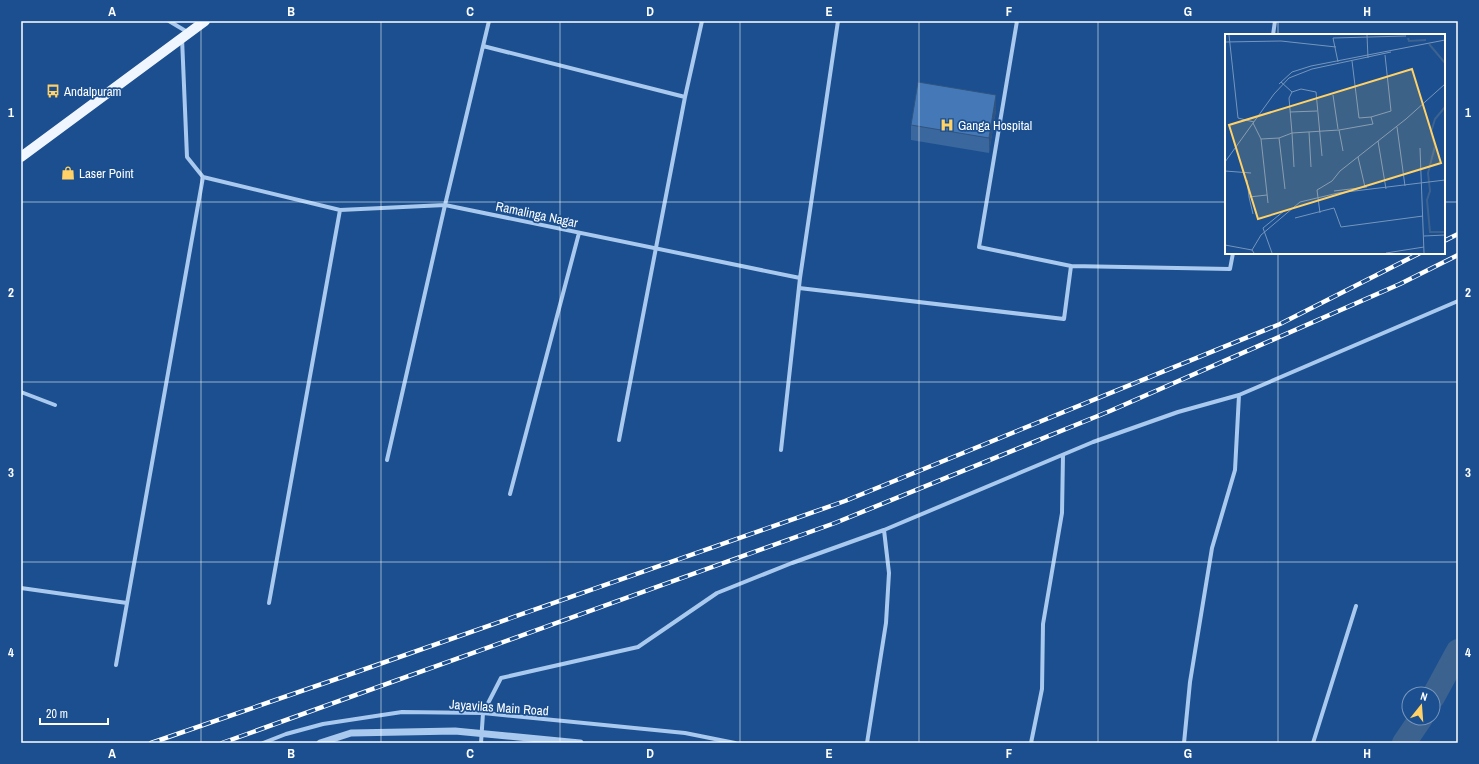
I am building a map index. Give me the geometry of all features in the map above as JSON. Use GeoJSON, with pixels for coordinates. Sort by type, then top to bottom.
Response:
{"type":"FeatureCollection","features":[{"type":"Feature","properties":{"kind":"main road"},"geometry":{"type":"LineString","coordinates":[[21,157],[205,21]]}},
{"type":"Feature","properties":{"kind":"street"},"geometry":{"type":"LineString","coordinates":[[116,665],[203,176],[187,157],[186,35],[169,21]]}},
{"type":"Feature","properties":{"kind":"street"},"geometry":{"type":"LineString","coordinates":[[387,460],[445,205],[489,21]]}},
{"type":"Feature","properties":{"kind":"street"},"geometry":{"type":"LineString","coordinates":[[620,440],[685,97],[702,21]]}},
{"type":"Feature","properties":{"kind":"street"},"geometry":{"type":"LineString","coordinates":[[781,450],[800,278],[838,21]]}},
{"type":"Feature","properties":{"kind":"street"},"geometry":{"type":"LineString","coordinates":[[1017,21],[979,247],[1071,266],[1230,268],[1232,254]]}},
{"type":"Feature","properties":{"kind":"street"},"geometry":{"type":"LineString","coordinates":[[1273,34],[1275,21]]}},
{"type":"Feature","properties":{"kind":"street"},"geometry":{"type":"LineString","coordinates":[[483,46],[685,97]]}},
{"type":"Feature","properties":{"kind":"street","name":"Ramalinga Nagar"},"geometry":{"type":"LineString","coordinates":[[203,176],[340,210],[445,205],[800,278]]}},
{"type":"Feature","properties":{"kind":"street"},"geometry":{"type":"LineString","coordinates":[[269,603],[340,210]]}},
{"type":"Feature","properties":{"kind":"street"},"geometry":{"type":"LineString","coordinates":[[510,494],[579,233]]}},
{"type":"Feature","properties":{"kind":"street"},"geometry":{"type":"LineString","coordinates":[[799,288],[1064,319],[1071,266]]}},
{"type":"Feature","properties":{"kind":"street"},"geometry":{"type":"LineString","coordinates":[[481,743],[483,713],[501,678],[638,647],[717,593],[792,563],[884,530],[1093,442],[1171,415],[1239,395],[1458,301]]}},
{"type":"Feature","properties":{"kind":"street"},"geometry":{"type":"LineString","coordinates":[[21,392],[55,405]]}},
{"type":"Feature","properties":{"kind":"street"},"geometry":{"type":"LineString","coordinates":[[1184,743],[1190,682],[1212,548],[1234,470],[1239,395]]}},
{"type":"Feature","properties":{"kind":"street"},"geometry":{"type":"LineString","coordinates":[[1031,743],[1042,690],[1042,624],[1062,513],[1063,455]]}},
{"type":"Feature","properties":{"kind":"street"},"geometry":{"type":"LineString","coordinates":[[867,743],[886,623],[889,573],[884,530]]}},
{"type":"Feature","properties":{"kind":"street"},"geometry":{"type":"LineString","coordinates":[[21,588],[127,603]]}},
{"type":"Feature","properties":{"kind":"street"},"geometry":{"type":"LineString","coordinates":[[1314,743],[1356,606]]}},
{"type":"Feature","properties":{"kind":"street","name":"Jayavilas Main Road"},"geometry":{"type":"LineString","coordinates":[[263,743],[286,734],[323,724],[402,712],[483,713],[685,733],[735,743]]}},
{"type":"Feature","properties":{"kind":"street"},"geometry":{"type":"LineString","coordinates":[[320,743],[351,733],[455,731],[580,743]]}},
{"type":"Feature","properties":{"kind":"building"},"geometry":{"type":"Polygon","coordinates":[[[918,82],[996,95],[989,138],[911,125],[918,82]]]}},
{"type":"Feature","properties":{"kind":"waterway"},"geometry":{"type":"LineString","coordinates":[[1439,686],[1458,651]]}},
{"type":"Feature","properties":{"kind":"waterway"},"geometry":{"type":"LineString","coordinates":[[1404,743],[1416,726]]}},
{"type":"Feature","properties":{"kind":"railway"},"geometry":{"type":"LineString","coordinates":[[1445,240],[1458,234]]}},
{"type":"Feature","properties":{"kind":"railway"},"geometry":{"type":"LineString","coordinates":[[151,743],[845,501],[1280,324],[1418,254]]}},
{"type":"Feature","properties":{"kind":"railway"},"geometry":{"type":"LineString","coordinates":[[222,743],[835,523],[1110,411],[1400,284],[1458,255]]}},
{"type":"Feature","properties":{"kind":"place","name":"Andalpuram"},"geometry":{"type":"Point","coordinates":[53,91]}},
{"type":"Feature","properties":{"kind":"place","name":"Ganga Hospital"},"geometry":{"type":"Point","coordinates":[947,125]}},
{"type":"Feature","properties":{"kind":"place","name":"Laser Point"},"geometry":{"type":"Point","coordinates":[68,173]}}]}
